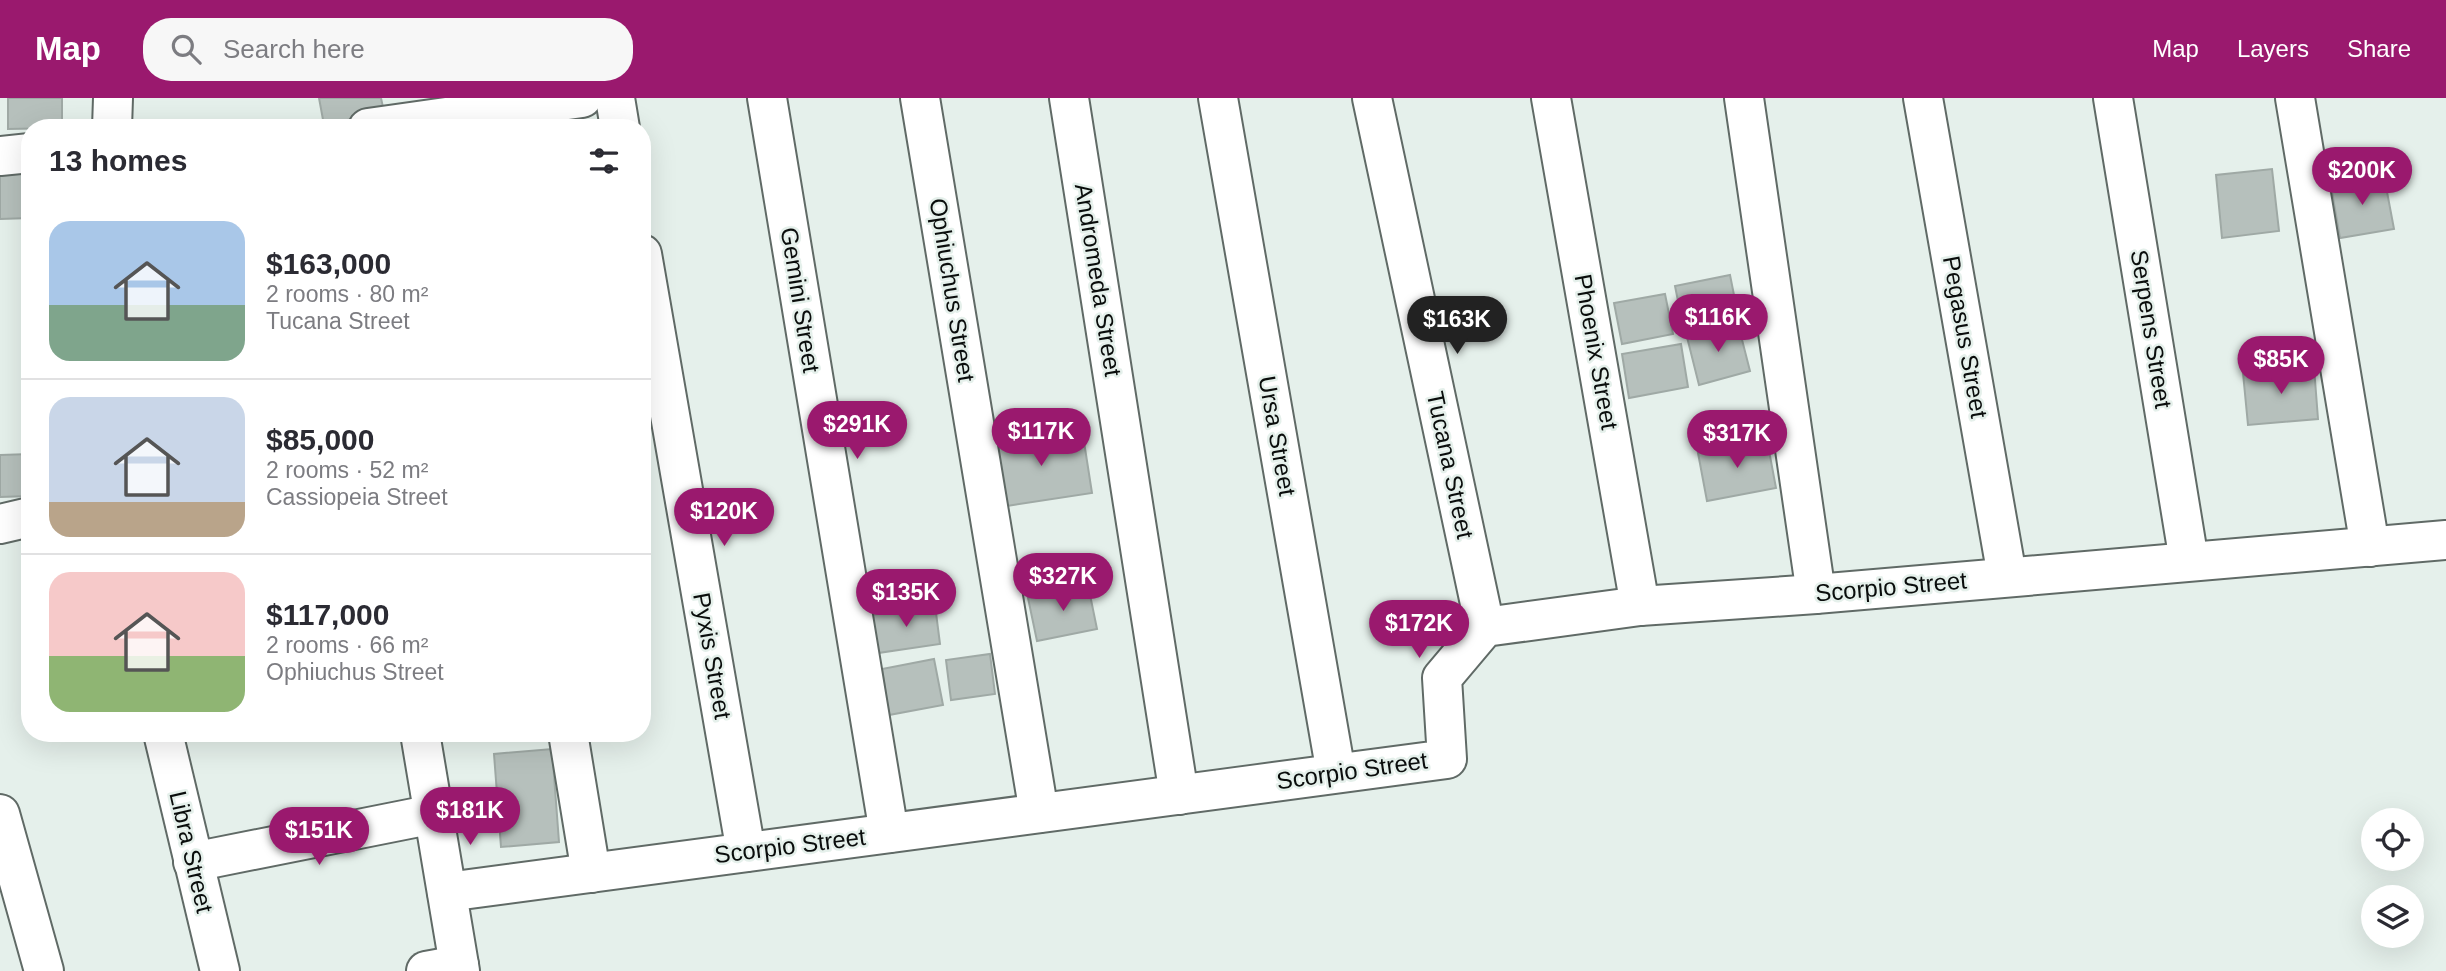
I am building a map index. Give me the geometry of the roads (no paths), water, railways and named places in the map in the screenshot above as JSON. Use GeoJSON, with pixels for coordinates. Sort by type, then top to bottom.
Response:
{"type":"FeatureCollection","features":[{"type":"Feature","properties":{"kind":"street"},"geometry":{"type":"LineString","coordinates":[[113,98],[113,119]]}},
{"type":"Feature","properties":{"kind":"street"},"geometry":{"type":"LineString","coordinates":[[476,119],[582,98]]}},
{"type":"Feature","properties":{"kind":"street"},"geometry":{"type":"LineString","coordinates":[[615,98],[618,119]]}},
{"type":"Feature","properties":{"kind":"street","name":"Gemini Street"},"geometry":{"type":"LineString","coordinates":[[767,98],[889,833]]}},
{"type":"Feature","properties":{"kind":"street","name":"Ophiuchus Street"},"geometry":{"type":"LineString","coordinates":[[920,98],[1039,813]]}},
{"type":"Feature","properties":{"kind":"street","name":"Andromeda Street"},"geometry":{"type":"LineString","coordinates":[[1069,98],[1180,794]]}},
{"type":"Feature","properties":{"kind":"street","name":"Ursa Street"},"geometry":{"type":"LineString","coordinates":[[1218,98],[1336,773]]}},
{"type":"Feature","properties":{"kind":"street","name":"Tucana Street"},"geometry":{"type":"LineString","coordinates":[[1372,98],[1485,627]]}},
{"type":"Feature","properties":{"kind":"street","name":"Phoenix Street"},"geometry":{"type":"LineString","coordinates":[[1551,98],[1640,606]]}},
{"type":"Feature","properties":{"kind":"street"},"geometry":{"type":"LineString","coordinates":[[1744,98],[1816,594]]}},
{"type":"Feature","properties":{"kind":"street","name":"Pegasus Street"},"geometry":{"type":"LineString","coordinates":[[1923,98],[2007,576]]}},
{"type":"Feature","properties":{"kind":"street","name":"Serpens Street"},"geometry":{"type":"LineString","coordinates":[[2113,98],[2189,561]]}},
{"type":"Feature","properties":{"kind":"street"},"geometry":{"type":"LineString","coordinates":[[2295,98],[2370,547]]}},
{"type":"Feature","properties":{"kind":"street"},"geometry":{"type":"LineString","coordinates":[[0,156],[21,154]]}},
{"type":"Feature","properties":{"kind":"street","name":"Pyxis Street"},"geometry":{"type":"LineString","coordinates":[[651,306],[746,852]]}},
{"type":"Feature","properties":{"kind":"street"},"geometry":{"type":"LineString","coordinates":[[0,524],[21,519]]}},
{"type":"Feature","properties":{"kind":"street","name":"Scorpio Street"},"geometry":{"type":"LineString","coordinates":[[447,892],[1447,759],[1442,678],[1485,627],[1640,606],[1816,594],[2446,540]]}},
{"type":"Feature","properties":{"kind":"street","name":"Libra Street"},"geometry":{"type":"LineString","coordinates":[[165,742],[220,971]]}},
{"type":"Feature","properties":{"kind":"street"},"geometry":{"type":"LineString","coordinates":[[422,742],[447,892],[448,969]]}},
{"type":"Feature","properties":{"kind":"street"},"geometry":{"type":"LineString","coordinates":[[569,742],[591,873]]}},
{"type":"Feature","properties":{"kind":"street"},"geometry":{"type":"LineString","coordinates":[[0,814],[44,971]]}},
{"type":"Feature","properties":{"kind":"street"},"geometry":{"type":"LineString","coordinates":[[192,862],[434,814]]}}]}
